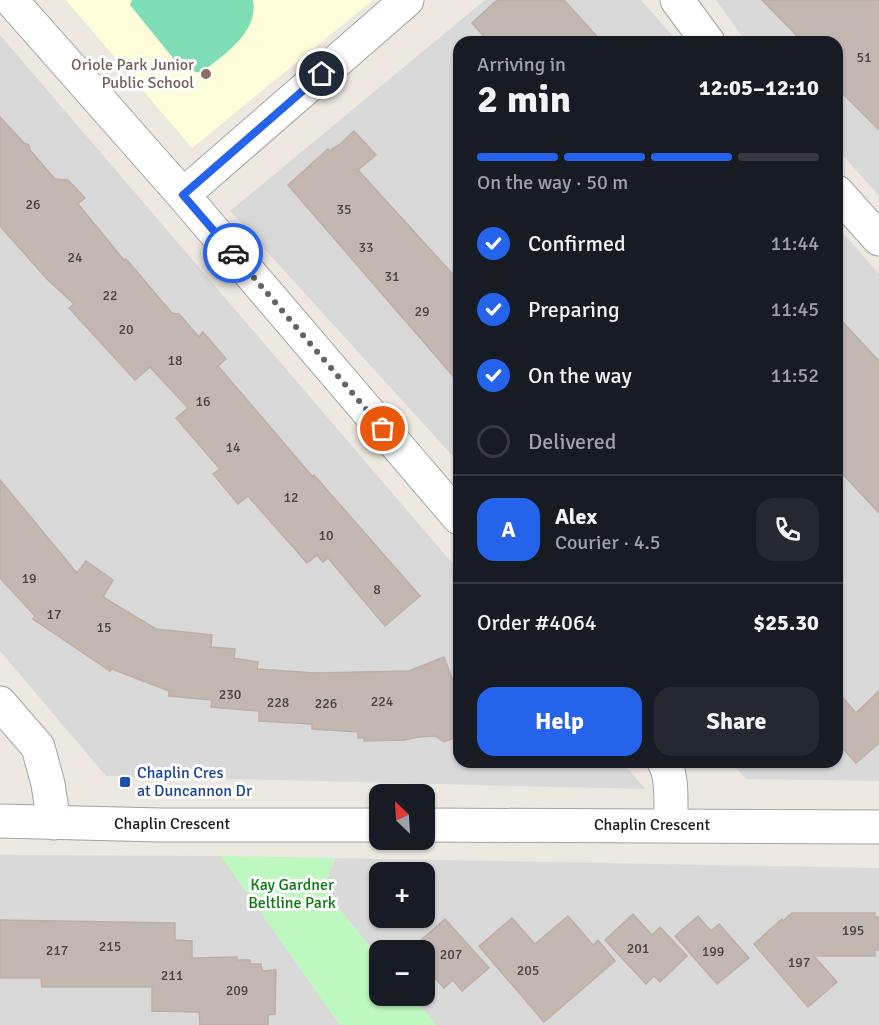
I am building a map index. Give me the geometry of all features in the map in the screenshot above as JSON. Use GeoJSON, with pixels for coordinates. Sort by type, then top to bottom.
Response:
{"type":"FeatureCollection","features":[{"type":"Feature","properties":{"kind":"street"},"geometry":{"type":"LineString","coordinates":[[11,0],[183,195],[453,511]]}},
{"type":"Feature","properties":{"kind":"street"},"geometry":{"type":"LineString","coordinates":[[183,195],[407,0]]}},
{"type":"Feature","properties":{"kind":"street"},"geometry":{"type":"LineString","coordinates":[[677,0],[704,36]]}},
{"type":"Feature","properties":{"kind":"street"},"geometry":{"type":"LineString","coordinates":[[843,199],[879,239]]}},
{"type":"Feature","properties":{"kind":"street"},"geometry":{"type":"LineString","coordinates":[[0,704],[38,747],[48,784],[54,823]]}},
{"type":"Feature","properties":{"kind":"street"},"geometry":{"type":"LineString","coordinates":[[667,768],[671,825]]}},
{"type":"Feature","properties":{"kind":"street","name":"Chaplin Crescent"},"geometry":{"type":"LineString","coordinates":[[0,821],[369,825]]}},
{"type":"Feature","properties":{"kind":"street","name":"Chaplin Crescent"},"geometry":{"type":"LineString","coordinates":[[435,825],[879,827]]}},
{"type":"Feature","properties":{"kind":"shaded area","name":"Oriole Park Junior Public School"},"geometry":{"type":"Polygon","coordinates":[[[66,0],[373,0],[192,148],[66,0]]]}},
{"type":"Feature","properties":{"kind":"shaded area"},"geometry":{"type":"Polygon","coordinates":[[[485,0],[641,0],[673,36],[453,36],[453,456],[230,211],[485,0]]]}},
{"type":"Feature","properties":{"kind":"shaded area"},"geometry":{"type":"Polygon","coordinates":[[[716,0],[879,0],[879,196],[843,156],[843,36],[742,36],[716,0]]]}},
{"type":"Feature","properties":{"kind":"shaded area"},"geometry":{"type":"Polygon","coordinates":[[[0,35],[453,564],[453,768],[627,768],[645,789],[106,776],[0,651],[0,35]]]}},
{"type":"Feature","properties":{"kind":"shaded area"},"geometry":{"type":"Polygon","coordinates":[[[843,233],[879,274],[879,781],[746,779],[736,768],[843,768],[843,233]]]}},
{"type":"Feature","properties":{"kind":"shaded area"},"geometry":{"type":"Polygon","coordinates":[[[0,855],[221,856],[340,1025],[0,1025],[0,855]]]}},
{"type":"Feature","properties":{"kind":"shaded area"},"geometry":{"type":"Polygon","coordinates":[[[335,858],[879,868],[879,1025],[436,1025],[420,1006],[435,1006],[435,940],[369,940],[369,945],[329,897],[326,882],[335,858]]]}},
{"type":"Feature","properties":{"kind":"green space"},"geometry":{"type":"Polygon","coordinates":[[[132,0],[253,0],[253,12],[245,33],[229,51],[201,73],[181,68],[130,5],[132,0]]]}},
{"type":"Feature","properties":{"kind":"green space","name":"Kay Gardner Beltline Park"},"geometry":{"type":"Polygon","coordinates":[[[221,856],[335,858],[326,882],[329,897],[369,945],[369,1006],[420,1006],[436,1025],[340,1025],[221,856]]]}},
{"type":"Feature","properties":{"kind":"building"},"geometry":{"type":"Polygon","coordinates":[[[497,0],[564,0],[597,36],[484,36],[472,23],[497,0]]]}},
{"type":"Feature","properties":{"kind":"building"},"geometry":{"type":"Polygon","coordinates":[[[762,0],[879,0],[879,130],[843,94],[843,36],[797,36],[762,0]]]}},
{"type":"Feature","properties":{"kind":"building"},"geometry":{"type":"Polygon","coordinates":[[[0,117],[24,143],[29,145],[30,150],[55,179],[68,180],[85,198],[78,204],[172,313],[179,314],[199,337],[203,332],[226,359],[218,366],[312,476],[314,475],[420,596],[385,626],[328,558],[323,562],[317,555],[307,563],[248,496],[238,504],[213,474],[220,469],[176,418],[188,408],[150,367],[135,380],[69,308],[74,304],[47,279],[0,226],[0,117]]]}},
{"type":"Feature","properties":{"kind":"building"},"geometry":{"type":"Polygon","coordinates":[[[354,131],[376,155],[358,170],[453,274],[453,376],[288,185],[328,149],[329,151],[354,131]]]}},
{"type":"Feature","properties":{"kind":"building"},"geometry":{"type":"Polygon","coordinates":[[[843,322],[879,361],[879,513],[843,474],[843,322]]]}},
{"type":"Feature","properties":{"kind":"building"},"geometry":{"type":"Polygon","coordinates":[[[0,480],[77,573],[86,561],[113,580],[103,597],[156,629],[212,635],[211,647],[235,649],[234,658],[258,662],[257,669],[315,673],[409,671],[444,657],[453,681],[453,738],[444,742],[435,736],[404,740],[364,741],[364,738],[358,738],[358,732],[312,729],[312,724],[259,721],[259,711],[211,707],[212,700],[169,696],[169,691],[112,669],[110,671],[33,619],[35,616],[0,578],[0,480]]]}},
{"type":"Feature","properties":{"kind":"building"},"geometry":{"type":"Polygon","coordinates":[[[879,691],[879,743],[856,763],[843,749],[843,698],[856,713],[879,691]]]}},
{"type":"Feature","properties":{"kind":"building"},"geometry":{"type":"Polygon","coordinates":[[[792,913],[875,913],[875,917],[879,917],[879,950],[875,950],[875,956],[814,956],[837,982],[808,1007],[754,944],[792,913]]]}},
{"type":"Feature","properties":{"kind":"building"},"geometry":{"type":"Polygon","coordinates":[[[633,914],[652,935],[660,927],[687,956],[660,982],[654,976],[646,984],[605,940],[633,914]]]}},
{"type":"Feature","properties":{"kind":"building"},"geometry":{"type":"Polygon","coordinates":[[[568,916],[593,945],[598,940],[615,961],[544,1022],[479,946],[512,918],[535,944],[568,916]]]}},
{"type":"Feature","properties":{"kind":"building"},"geometry":{"type":"Polygon","coordinates":[[[698,916],[711,931],[719,924],[749,958],[717,984],[675,936],[698,916]]]}},
{"type":"Feature","properties":{"kind":"building"},"geometry":{"type":"Polygon","coordinates":[[[445,919],[489,968],[462,991],[453,980],[444,988],[435,978],[435,940],[421,940],[445,919]]]}},
{"type":"Feature","properties":{"kind":"building"},"geometry":{"type":"Polygon","coordinates":[[[0,920],[175,923],[175,940],[192,941],[192,958],[237,957],[237,960],[250,960],[250,964],[261,964],[262,971],[276,970],[275,1014],[268,1015],[268,1025],[200,1025],[199,1012],[152,1011],[152,987],[42,987],[41,978],[0,978],[0,920]]]}},
{"type":"Feature","properties":{"kind":"way so far"},"geometry":{"type":"LineString","coordinates":[[233,253],[383,429]]}},
{"type":"Feature","properties":{"kind":"place","name":"Oriole Park Junior Public School"},"geometry":{"type":"Point","coordinates":[206,74]}},
{"type":"Feature","properties":{"kind":"place","name":"Chaplin Cres at Duncannon Dr"},"geometry":{"type":"Point","coordinates":[125,782]}},
{"type":"Feature","properties":{"kind":"route"},"geometry":{"type":"LineString","coordinates":[[233,253],[183,195],[322,74]]}}]}
